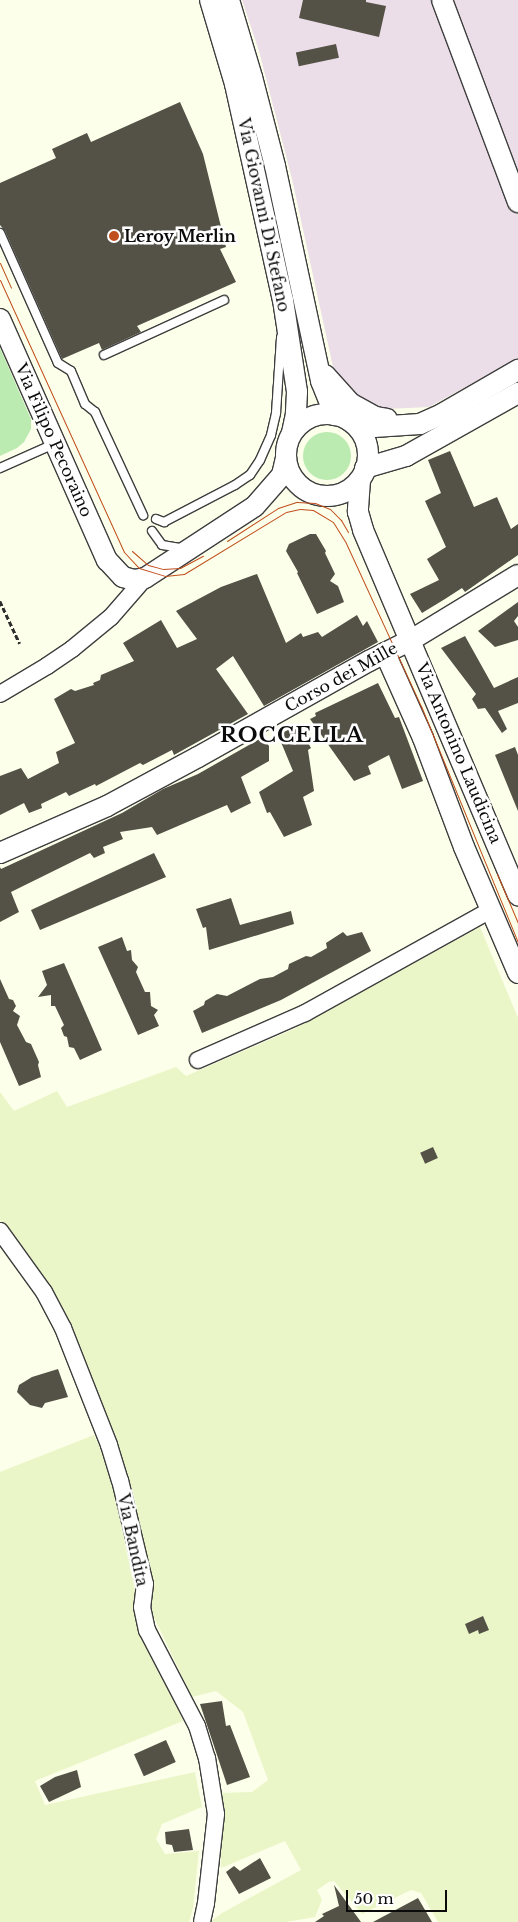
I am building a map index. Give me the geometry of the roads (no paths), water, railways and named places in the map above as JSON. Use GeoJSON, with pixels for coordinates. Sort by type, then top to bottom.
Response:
{"type":"FeatureCollection","features":[{"type":"Feature","properties":{"kind":"street","name":"Via Giovanni Di Stefano"},"geometry":{"type":"LineString","coordinates":[[210,0],[235,84],[283,300],[297,392],[296,414],[292,432]]}},
{"type":"Feature","properties":{"kind":"street","name":"Via Giovanni Di Stefano"},"geometry":{"type":"LineString","coordinates":[[229,0],[252,77],[274,166],[317,365],[342,418]]}},
{"type":"Feature","properties":{"kind":"street"},"geometry":{"type":"LineString","coordinates":[[442,0],[518,202]]}},
{"type":"Feature","properties":{"kind":"street","name":"Via Filipo Pecoraino"},"geometry":{"type":"LineString","coordinates":[[0,319],[107,560],[123,577],[134,580],[145,578]]}},
{"type":"Feature","properties":{"kind":"street"},"geometry":{"type":"LineString","coordinates":[[317,365],[333,386],[350,403],[375,417],[397,420],[429,420]]}},
{"type":"Feature","properties":{"kind":"street"},"geometry":{"type":"LineString","coordinates":[[255,506],[282,475],[287,445],[292,432],[304,421],[318,415],[342,418],[374,427],[420,424],[518,370]]}},
{"type":"Feature","properties":{"kind":"street"},"geometry":{"type":"LineString","coordinates":[[0,694],[47,666],[111,617],[145,578],[194,548],[255,506],[278,496],[309,492],[331,496],[342,493],[362,474],[406,456],[518,394]]}},
{"type":"Feature","properties":{"kind":"street"},"geometry":{"type":"LineString","coordinates":[[342,418],[359,430],[366,442],[368,455],[362,474],[358,512],[363,530]]}},
{"type":"Feature","properties":{"kind":"street"},"geometry":{"type":"LineString","coordinates":[[286,458],[293,478],[309,492]]}},
{"type":"Feature","properties":{"kind":"street"},"geometry":{"type":"LineString","coordinates":[[331,496],[353,514],[363,530]]}},
{"type":"Feature","properties":{"kind":"street","name":"Via Antonino Laudicina"},"geometry":{"type":"LineString","coordinates":[[363,530],[518,895]]}},
{"type":"Feature","properties":{"kind":"street","name":"Corso dei Mille"},"geometry":{"type":"LineString","coordinates":[[0,852],[106,806],[411,640],[518,575]]}},
{"type":"Feature","properties":{"kind":"street","name":"Via Antonino Laudicina"},"geometry":{"type":"LineString","coordinates":[[385,653],[423,738],[518,973]]}},
{"type":"Feature","properties":{"kind":"street"},"geometry":{"type":"LineString","coordinates":[[198,1060],[305,1013],[491,910]]}},
{"type":"Feature","properties":{"kind":"street","name":"Via Bandita"},"geometry":{"type":"LineString","coordinates":[[0,1232],[44,1292],[63,1328],[109,1445],[120,1480],[145,1584],[142,1607],[147,1630],[197,1726],[206,1758],[216,1814],[206,1903],[202,1922]]}},
{"type":"Feature","properties":{"kind":"lane"},"geometry":{"type":"LineString","coordinates":[[0,233],[58,363],[71,371],[85,404],[95,412],[144,515]]}},
{"type":"Feature","properties":{"kind":"lane"},"geometry":{"type":"LineString","coordinates":[[104,355],[224,300]]}},
{"type":"Feature","properties":{"kind":"lane"},"geometry":{"type":"LineString","coordinates":[[156,519],[164,522],[236,485],[250,475],[260,460],[271,435],[276,414],[283,300]]}},
{"type":"Feature","properties":{"kind":"lane"},"geometry":{"type":"LineString","coordinates":[[0,468],[56,444]]}},
{"type":"Feature","properties":{"kind":"lane"},"geometry":{"type":"LineString","coordinates":[[152,531],[162,545],[172,548],[194,548]]}},
{"type":"Feature","properties":{"kind":"tram line"},"geometry":{"type":"LineString","coordinates":[[0,263],[11,288]]}},
{"type":"Feature","properties":{"kind":"tram line"},"geometry":{"type":"LineString","coordinates":[[0,280],[124,552],[139,568],[165,576],[184,574],[286,512],[300,509],[313,510],[333,522],[345,541],[421,706],[518,943]]}},
{"type":"Feature","properties":{"kind":"tram line"},"geometry":{"type":"LineString","coordinates":[[227,541],[278,508],[297,502],[315,503],[330,509],[341,520],[348,532]]}},
{"type":"Feature","properties":{"kind":"tram line"},"geometry":{"type":"LineString","coordinates":[[132,551],[148,565],[163,569],[180,568],[203,556]]}},
{"type":"Feature","properties":{"kind":"tram line"},"geometry":{"type":"LineString","coordinates":[[497,874],[518,923]]}},
{"type":"Feature","properties":{"kind":"place","name":"Leroy Merlin"},"geometry":{"type":"Point","coordinates":[114,236]}},
{"type":"Feature","properties":{"kind":"district","name":"ROCCELLA"},"geometry":{"type":"Point","coordinates":[292,735]}}]}
